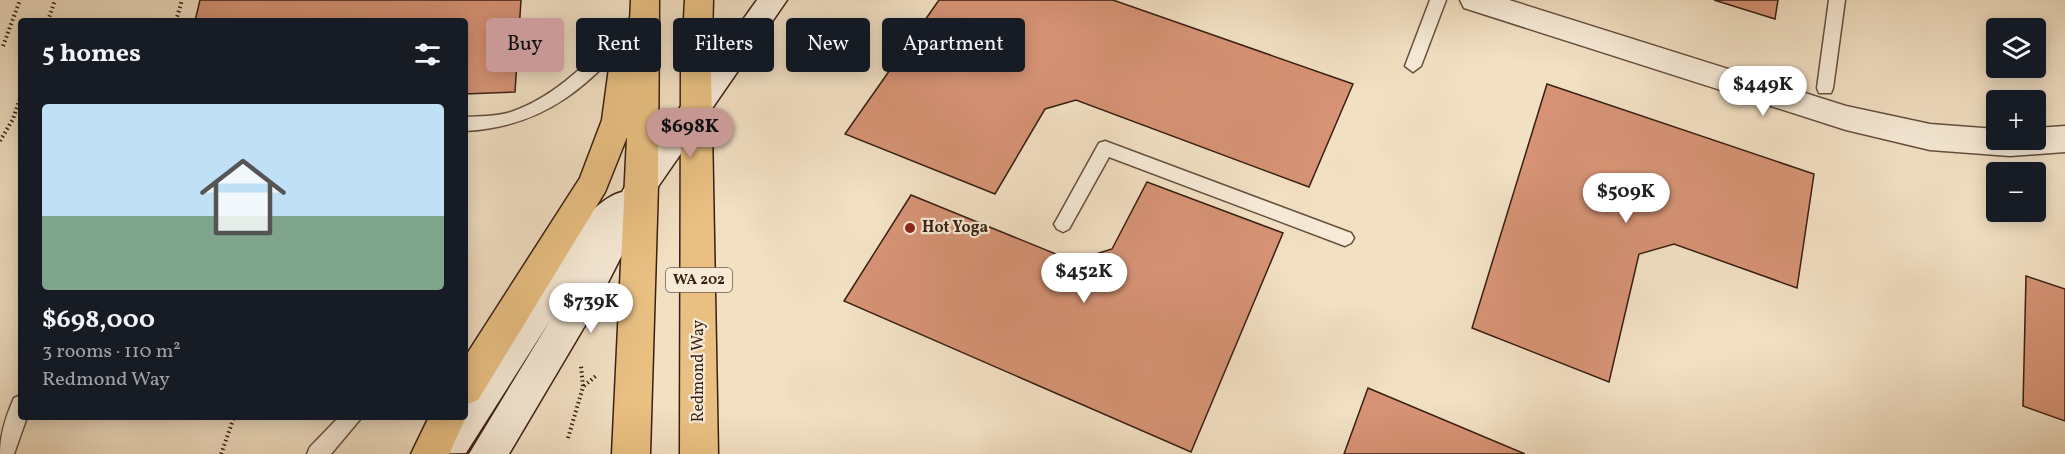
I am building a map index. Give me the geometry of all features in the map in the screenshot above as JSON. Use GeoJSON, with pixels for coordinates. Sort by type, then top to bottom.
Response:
{"type":"FeatureCollection","features":[{"type":"Feature","properties":{"kind":"main road","name":"Redmond Way"},"geometry":{"type":"LineString","coordinates":[[699,0],[697,106],[699,454]]}},
{"type":"Feature","properties":{"kind":"main road"},"geometry":{"type":"LineString","coordinates":[[468,383],[594,183],[618,120],[624,72]]}},
{"type":"Feature","properties":{"kind":"main road"},"geometry":{"type":"LineString","coordinates":[[632,454],[644,72]]}},
{"type":"Feature","properties":{"kind":"main road"},"geometry":{"type":"LineString","coordinates":[[430,454],[447,420]]}},
{"type":"Feature","properties":{"kind":"street"},"geometry":{"type":"LineString","coordinates":[[488,454],[580,301],[642,185],[773,0]]}},
{"type":"Feature","properties":{"kind":"street"},"geometry":{"type":"LineString","coordinates":[[1474,0],[1846,118],[1930,137],[2010,143],[2065,139]]}},
{"type":"Feature","properties":{"kind":"street"},"geometry":{"type":"LineString","coordinates":[[468,418],[581,243],[642,185]]}},
{"type":"Feature","properties":{"kind":"street"},"geometry":{"type":"LineString","coordinates":[[439,454],[453,441],[467,420]]}},
{"type":"Feature","properties":{"kind":"lane"},"geometry":{"type":"LineString","coordinates":[[1413,66],[1438,0]]}},
{"type":"Feature","properties":{"kind":"lane"},"geometry":{"type":"LineString","coordinates":[[1825,88],[1837,0]]}},
{"type":"Feature","properties":{"kind":"lane"},"geometry":{"type":"LineString","coordinates":[[468,124],[515,118],[537,107],[594,66],[645,6]]}},
{"type":"Feature","properties":{"kind":"lane"},"geometry":{"type":"LineString","coordinates":[[1063,224],[1105,148],[1345,238]]}},
{"type":"Feature","properties":{"kind":"lane"},"geometry":{"type":"LineString","coordinates":[[4,454],[18,413]]}},
{"type":"Feature","properties":{"kind":"lane"},"geometry":{"type":"LineString","coordinates":[[317,454],[349,420]]}},
{"type":"Feature","properties":{"kind":"path"},"geometry":{"type":"LineString","coordinates":[[3,46],[20,0]]}},
{"type":"Feature","properties":{"kind":"path"},"geometry":{"type":"LineString","coordinates":[[49,18],[55,0]]}},
{"type":"Feature","properties":{"kind":"path"},"geometry":{"type":"LineString","coordinates":[[177,18],[182,0]]}},
{"type":"Feature","properties":{"kind":"path"},"geometry":{"type":"LineString","coordinates":[[0,141],[13,119],[18,105]]}},
{"type":"Feature","properties":{"kind":"path"},"geometry":{"type":"LineString","coordinates":[[568,438],[583,387],[580,354]]}},
{"type":"Feature","properties":{"kind":"path"},"geometry":{"type":"LineString","coordinates":[[583,387],[597,375]]}},
{"type":"Feature","properties":{"kind":"path"},"geometry":{"type":"LineString","coordinates":[[221,454],[233,420]]}},
{"type":"Feature","properties":{"kind":"building"},"geometry":{"type":"Polygon","coordinates":[[[200,0],[521,0],[520,18],[486,18],[486,72],[516,72],[515,92],[468,94],[468,18],[196,18],[200,0]]]}},
{"type":"Feature","properties":{"kind":"building"},"geometry":{"type":"Polygon","coordinates":[[[939,0],[1113,0],[1353,84],[1309,187],[1076,100],[1045,109],[995,194],[845,134],[888,72],[1025,72],[1025,18],[926,18],[939,0]]]}},
{"type":"Feature","properties":{"kind":"building"},"geometry":{"type":"Polygon","coordinates":[[[1714,0],[1778,0],[1775,19],[1714,0]]]}},
{"type":"Feature","properties":{"kind":"building"},"geometry":{"type":"Polygon","coordinates":[[[1547,84],[1814,174],[1797,288],[1674,244],[1639,254],[1609,382],[1472,328],[1547,84]]]}},
{"type":"Feature","properties":{"kind":"building"},"geometry":{"type":"Polygon","coordinates":[[[1147,182],[1283,233],[1191,452],[844,301],[911,195],[1073,261],[1112,249],[1147,182]]]}},
{"type":"Feature","properties":{"kind":"building"},"geometry":{"type":"Polygon","coordinates":[[[2026,276],[2065,289],[2065,421],[2023,406],[2026,276]]]}},
{"type":"Feature","properties":{"kind":"building"},"geometry":{"type":"Polygon","coordinates":[[[1368,388],[1525,454],[1344,454],[1368,388]]]}},
{"type":"Feature","properties":{"kind":"place","name":"Hot Yoga"},"geometry":{"type":"Point","coordinates":[910,228]}}]}
